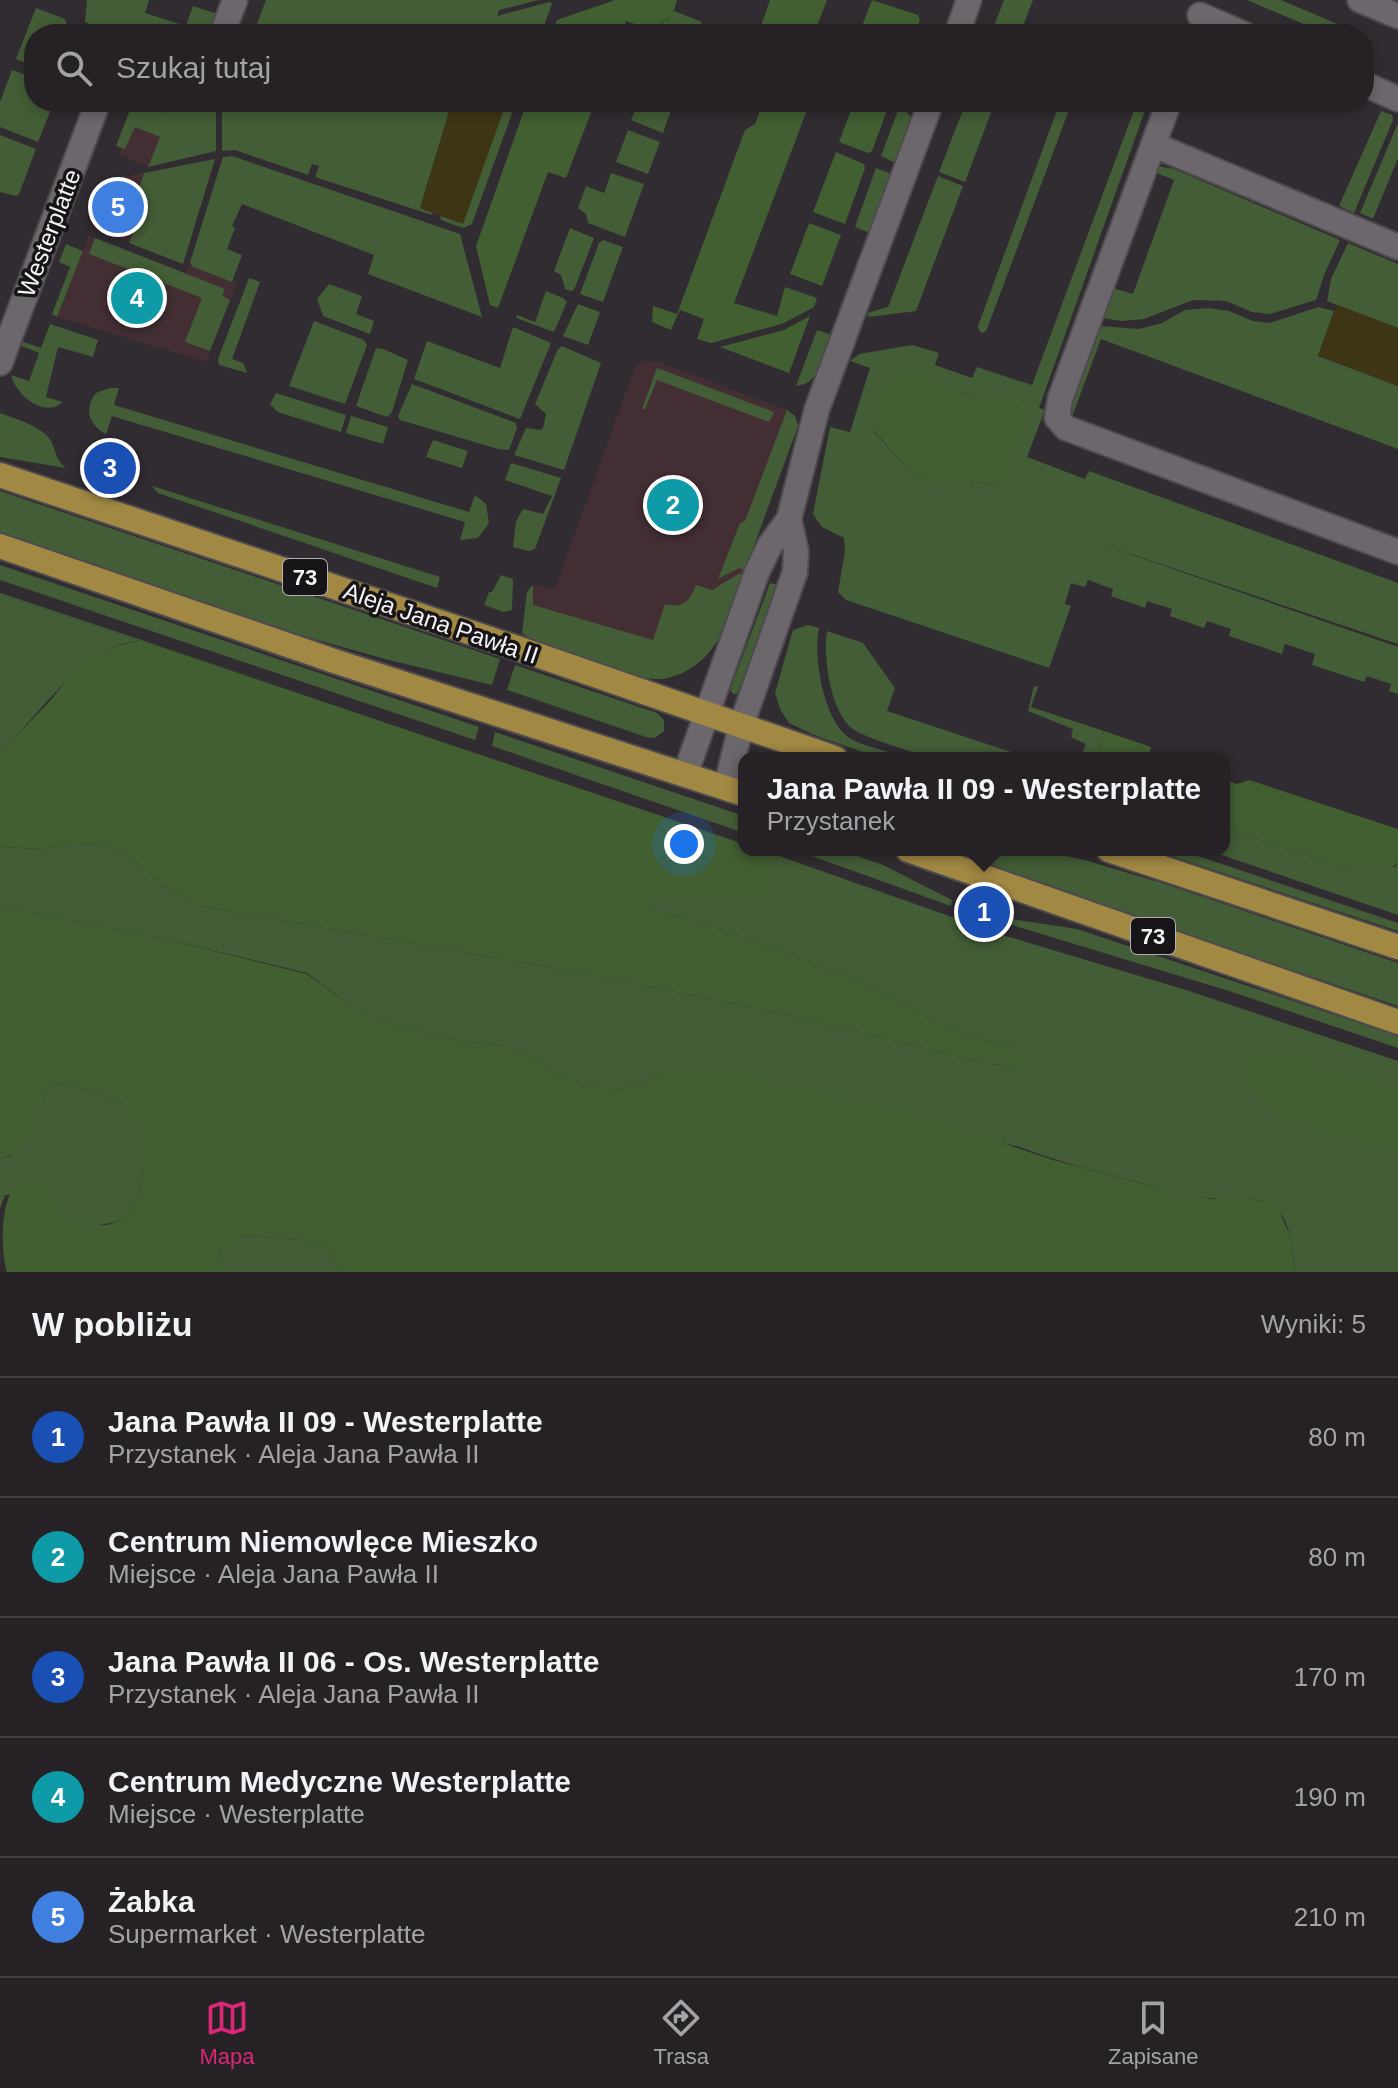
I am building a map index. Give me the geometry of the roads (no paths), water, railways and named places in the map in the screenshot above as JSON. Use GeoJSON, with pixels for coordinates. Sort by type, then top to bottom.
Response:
{"type":"FeatureCollection","features":[{"type":"Feature","properties":{"kind":"main road","name":"Aleja Jana Pawła II"},"geometry":{"type":"LineString","coordinates":[[0,475],[817,752]]}},
{"type":"Feature","properties":{"kind":"main road"},"geometry":{"type":"LineString","coordinates":[[0,546],[323,657],[735,790]]}},
{"type":"Feature","properties":{"kind":"main road","name":"73"},"geometry":{"type":"LineString","coordinates":[[925,856],[1398,1022]]}},
{"type":"Feature","properties":{"kind":"main road"},"geometry":{"type":"LineString","coordinates":[[1127,856],[1398,947]]}},
{"type":"Feature","properties":{"kind":"street"},"geometry":{"type":"LineString","coordinates":[[226,24],[235,0]]}},
{"type":"Feature","properties":{"kind":"street"},"geometry":{"type":"LineString","coordinates":[[961,24],[969,0]]}},
{"type":"Feature","properties":{"kind":"street"},"geometry":{"type":"LineString","coordinates":[[1360,0],[1398,16]]}},
{"type":"Feature","properties":{"kind":"street"},"geometry":{"type":"LineString","coordinates":[[1199,16],[1219,24]]}},
{"type":"Feature","properties":{"kind":"street"},"geometry":{"type":"LineString","coordinates":[[1374,88],[1398,99]]}},
{"type":"Feature","properties":{"kind":"street","name":"Westerplatte"},"geometry":{"type":"LineString","coordinates":[[0,363],[94,112]]}},
{"type":"Feature","properties":{"kind":"street"},"geometry":{"type":"LineString","coordinates":[[685,775],[763,558],[789,519],[817,409],[927,112]]}},
{"type":"Feature","properties":{"kind":"street"},"geometry":{"type":"LineString","coordinates":[[1166,112],[1060,399],[1057,418],[1066,428],[1398,552]]}},
{"type":"Feature","properties":{"kind":"street"},"geometry":{"type":"LineString","coordinates":[[1154,145],[1398,247]]}},
{"type":"Feature","properties":{"kind":"street"},"geometry":{"type":"LineString","coordinates":[[739,752],[741,726],[795,572],[796,551],[789,519]]}},
{"type":"Feature","properties":{"kind":"street"},"geometry":{"type":"LineString","coordinates":[[735,790],[738,758]]}},
{"type":"Feature","properties":{"kind":"place","name":"Żabka"},"geometry":{"type":"Point","coordinates":[118,207]}},
{"type":"Feature","properties":{"kind":"place","name":"Centrum Medyczne Westerplatte"},"geometry":{"type":"Point","coordinates":[137,298]}},
{"type":"Feature","properties":{"kind":"place","name":"Jana Pawła II 06 - Os. Westerplatte"},"geometry":{"type":"Point","coordinates":[110,468]}},
{"type":"Feature","properties":{"kind":"place","name":"Centrum Niemowlęce Mieszko"},"geometry":{"type":"Point","coordinates":[673,505]}},
{"type":"Feature","properties":{"kind":"place","name":"Jana Pawła II 09 - Westerplatte"},"geometry":{"type":"Point","coordinates":[984,912]}}]}
